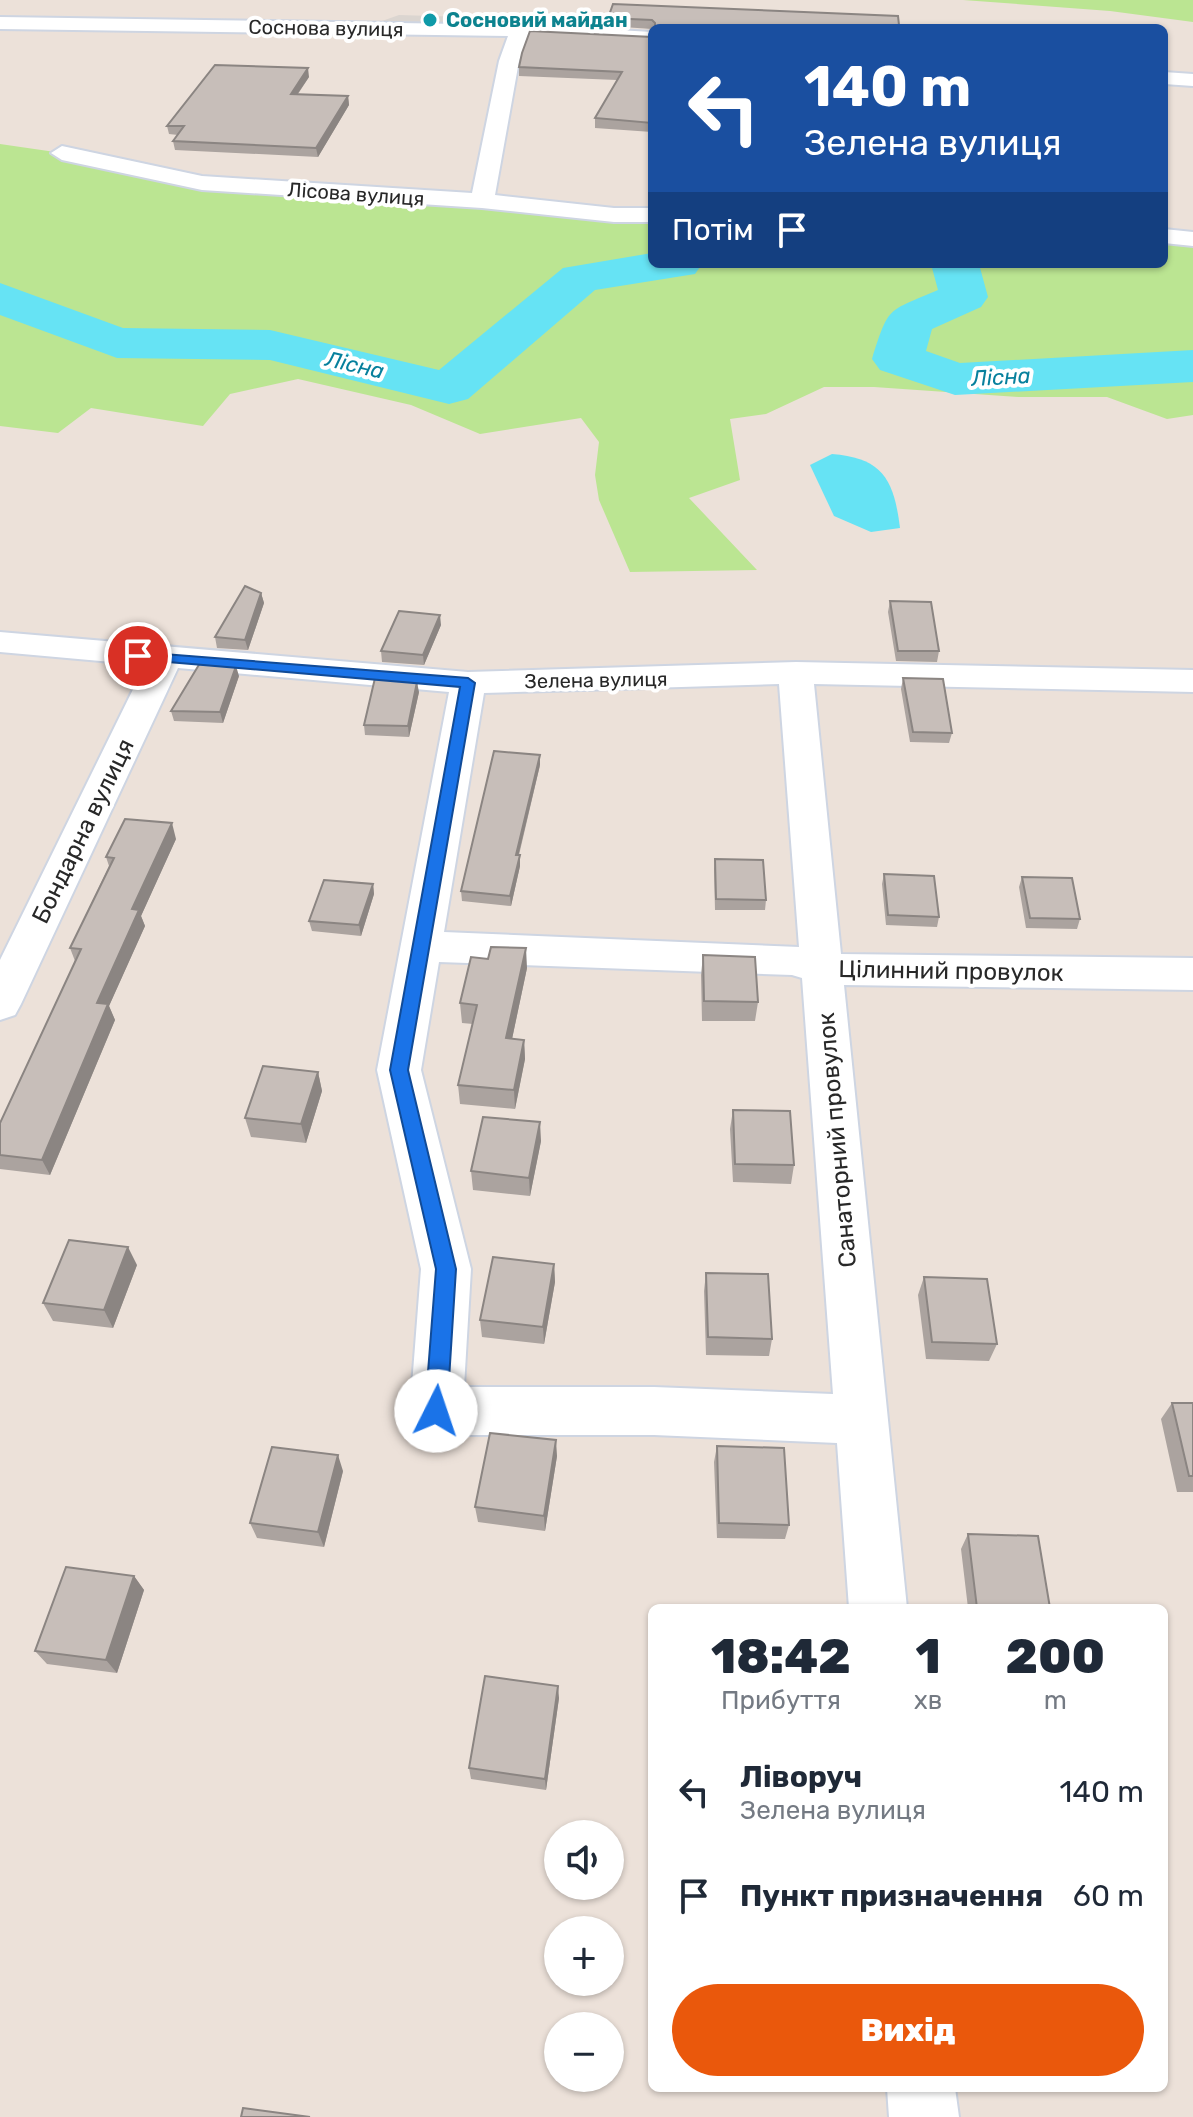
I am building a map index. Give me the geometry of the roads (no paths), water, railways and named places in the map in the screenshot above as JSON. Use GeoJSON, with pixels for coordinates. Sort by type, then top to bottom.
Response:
{"type":"FeatureCollection","features":[{"type":"Feature","properties":{"kind":"street"},"geometry":{"type":"LineString","coordinates":[[482,201],[509,61],[535,9]]}},
{"type":"Feature","properties":{"kind":"street","name":"Соснова вулиця"},"geometry":{"type":"LineString","coordinates":[[0,23],[525,31],[648,38]]}},
{"type":"Feature","properties":{"kind":"street"},"geometry":{"type":"LineString","coordinates":[[1168,78],[1193,80]]}},
{"type":"Feature","properties":{"kind":"street","name":"Лісова вулиця"},"geometry":{"type":"LineString","coordinates":[[62,153],[202,183],[482,201],[614,215],[648,215]]}},
{"type":"Feature","properties":{"kind":"street"},"geometry":{"type":"LineString","coordinates":[[1168,236],[1193,239]]}},
{"type":"Feature","properties":{"kind":"street","name":"Зелена вулиця"},"geometry":{"type":"LineString","coordinates":[[0,642],[165,659],[468,683],[796,673],[1193,681]]}},
{"type":"Feature","properties":{"kind":"street","name":"Бондарна вулиця"},"geometry":{"type":"LineString","coordinates":[[0,1004],[165,659]]}},
{"type":"Feature","properties":{"kind":"street","name":"Санаторний провулок"},"geometry":{"type":"LineString","coordinates":[[796,673],[878,1604]]}},
{"type":"Feature","properties":{"kind":"street"},"geometry":{"type":"LineString","coordinates":[[468,683],[399,1070],[446,1269],[436,1411],[654,1411],[861,1420]]}},
{"type":"Feature","properties":{"kind":"street","name":"Цілинний провулок"},"geometry":{"type":"LineString","coordinates":[[422,946],[792,960],[822,969],[1193,974]]}},
{"type":"Feature","properties":{"kind":"street"},"geometry":{"type":"LineString","coordinates":[[921,2092],[924,2117]]}},
{"type":"Feature","properties":{"kind":"water"},"geometry":{"type":"Polygon","coordinates":[[[832,454],[863,460],[883,474],[894,497],[900,528],[871,532],[834,516],[810,465],[832,454]]]}},
{"type":"Feature","properties":{"kind":"waterway","name":"Лісна"},"geometry":{"type":"LineString","coordinates":[[0,298],[117,343],[270,345],[449,388],[580,278],[650,268]]}},
{"type":"Feature","properties":{"kind":"waterway","name":"Лісна"},"geometry":{"type":"LineString","coordinates":[[956,268],[964,297],[909,321],[898,359],[955,379],[1193,366]]}},
{"type":"Feature","properties":{"kind":"place","name":"Сосновий майдан"},"geometry":{"type":"Point","coordinates":[430,20]}}]}
